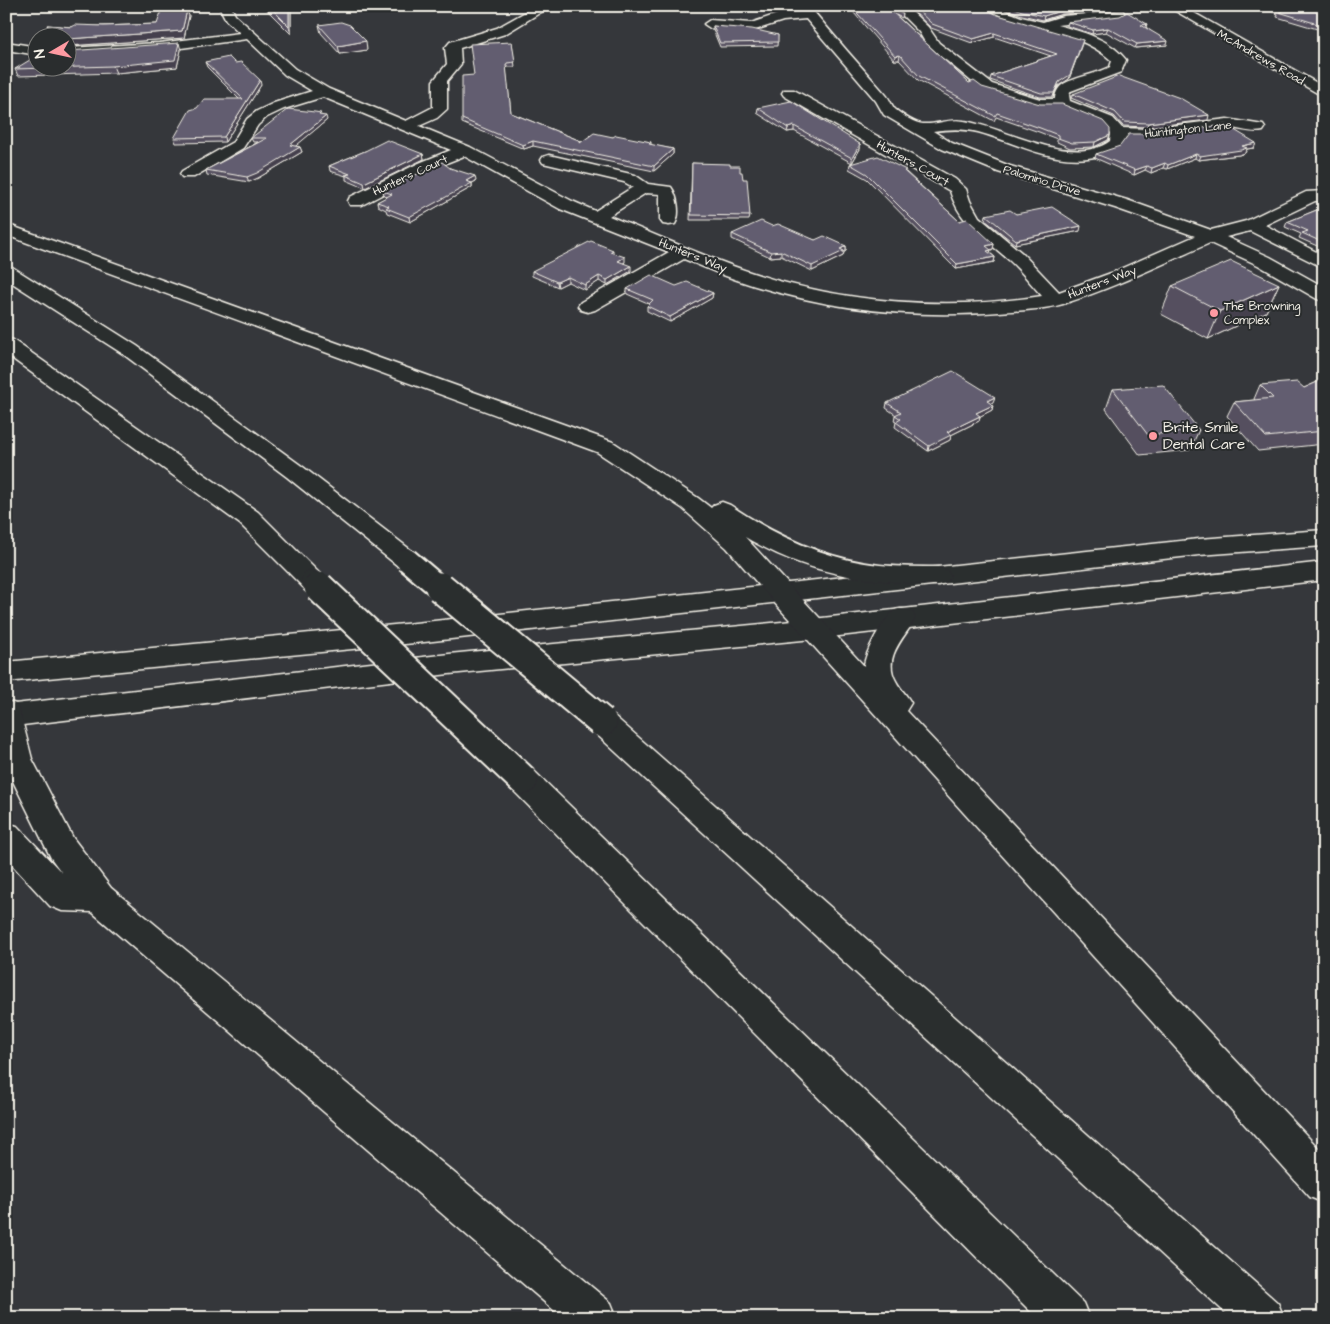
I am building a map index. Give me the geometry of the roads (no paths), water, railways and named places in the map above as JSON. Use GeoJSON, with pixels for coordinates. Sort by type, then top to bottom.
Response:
{"type":"FeatureCollection","features":[{"type":"Feature","properties":{"kind":"main road","name":"Hunters Way"},"geometry":{"type":"LineString","coordinates":[[225,6],[230,17],[290,72],[324,92],[465,150],[566,205],[744,276],[808,294],[885,306],[959,309],[1056,300],[1100,285],[1210,236],[1252,224],[1312,196],[1324,196]]}},
{"type":"Feature","properties":{"kind":"main road"},"geometry":{"type":"LineString","coordinates":[[406,126],[432,115],[440,108],[440,81],[454,66],[456,60],[452,48],[455,45],[501,31],[544,6]]}},
{"type":"Feature","properties":{"kind":"main road"},"geometry":{"type":"LineString","coordinates":[[899,6],[924,30],[934,46],[952,58],[987,87],[1039,103],[1063,104],[1108,121],[1118,132],[1118,139],[1115,145],[1103,150],[1084,154],[1057,153],[964,125],[918,130]]}},
{"type":"Feature","properties":{"kind":"main road"},"geometry":{"type":"LineString","coordinates":[[983,6],[1039,26],[1085,37],[1110,49],[1120,60],[1116,69],[1107,74],[1066,88],[1062,94],[1063,104]]}},
{"type":"Feature","properties":{"kind":"main road","name":"McAndrews Road"},"geometry":{"type":"LineString","coordinates":[[1173,6],[1324,93]]}},
{"type":"Feature","properties":{"kind":"main road","name":"McAndrews Road"},"geometry":{"type":"LineString","coordinates":[[1190,6],[1324,82]]}},
{"type":"Feature","properties":{"kind":"main road"},"geometry":{"type":"LineString","coordinates":[[710,24],[733,28],[752,27],[805,11]]}},
{"type":"Feature","properties":{"kind":"main road","name":"Palomino Drive"},"geometry":{"type":"LineString","coordinates":[[805,11],[867,84],[882,98],[889,112],[947,146],[1004,169],[1129,206],[1210,236],[1264,261],[1324,295]]}},
{"type":"Feature","properties":{"kind":"main road"},"geometry":{"type":"LineString","coordinates":[[1039,26],[1063,20],[1119,14]]}},
{"type":"Feature","properties":{"kind":"main road"},"geometry":{"type":"LineString","coordinates":[[78,51],[188,45],[249,35]]}},
{"type":"Feature","properties":{"kind":"main road"},"geometry":{"type":"LineString","coordinates":[[6,46],[28,49]]}},
{"type":"Feature","properties":{"kind":"main road"},"geometry":{"type":"LineString","coordinates":[[188,174],[238,145],[244,140],[250,126],[262,114],[324,92]]}},
{"type":"Feature","properties":{"kind":"main road","name":"Hunters Court"},"geometry":{"type":"LineString","coordinates":[[789,93],[949,182],[958,190],[960,203],[966,214],[1018,258],[1056,300]]}},
{"type":"Feature","properties":{"kind":"main road","name":"Huntington Lane"},"geometry":{"type":"LineString","coordinates":[[1118,132],[1147,134],[1227,122],[1258,128]]}},
{"type":"Feature","properties":{"kind":"main road","name":"Hunters Court"},"geometry":{"type":"LineString","coordinates":[[356,201],[425,166],[465,150]]}},
{"type":"Feature","properties":{"kind":"main road"},"geometry":{"type":"LineString","coordinates":[[549,160],[629,178],[637,181],[640,188]]}},
{"type":"Feature","properties":{"kind":"main road"},"geometry":{"type":"LineString","coordinates":[[596,217],[636,194],[640,188]]}},
{"type":"Feature","properties":{"kind":"main road"},"geometry":{"type":"LineString","coordinates":[[640,188],[665,190],[668,194],[670,220]]}},
{"type":"Feature","properties":{"kind":"main road"},"geometry":{"type":"LineString","coordinates":[[1252,224],[1324,264]]}},
{"type":"Feature","properties":{"kind":"main road"},"geometry":{"type":"LineString","coordinates":[[6,229],[605,447],[690,503],[736,542],[813,629],[1324,1183]]}},
{"type":"Feature","properties":{"kind":"main road"},"geometry":{"type":"LineString","coordinates":[[588,306],[684,252]]}},
{"type":"Feature","properties":{"kind":"main road"},"geometry":{"type":"LineString","coordinates":[[6,270],[130,350],[295,472],[407,560],[602,722],[1263,1318]]}},
{"type":"Feature","properties":{"kind":"main road"},"geometry":{"type":"LineString","coordinates":[[6,344],[249,518],[312,581],[524,780],[1068,1318]]}},
{"type":"Feature","properties":{"kind":"main road"},"geometry":{"type":"LineString","coordinates":[[622,457],[667,474],[748,529],[793,552],[870,572],[938,576]]}},
{"type":"Feature","properties":{"kind":"main road"},"geometry":{"type":"LineString","coordinates":[[6,672],[211,654],[781,594],[1199,547],[1324,538]]}},
{"type":"Feature","properties":{"kind":"main road"},"geometry":{"type":"LineString","coordinates":[[596,1318],[99,898],[62,848],[21,768],[7,715],[458,663],[813,629],[1324,571]]}},
{"type":"Feature","properties":{"kind":"main road"},"geometry":{"type":"LineString","coordinates":[[903,618],[885,642],[877,659],[880,677],[890,696],[935,747],[978,807]]}},
{"type":"Feature","properties":{"kind":"main road"},"geometry":{"type":"LineString","coordinates":[[6,836],[62,896],[99,898]]}},
{"type":"Feature","properties":{"kind":"place","name":"The Browning Complex"},"geometry":{"type":"Point","coordinates":[1214,313]}},
{"type":"Feature","properties":{"kind":"place","name":"Brite Smile Dental Care"},"geometry":{"type":"Point","coordinates":[1153,436]}}]}
